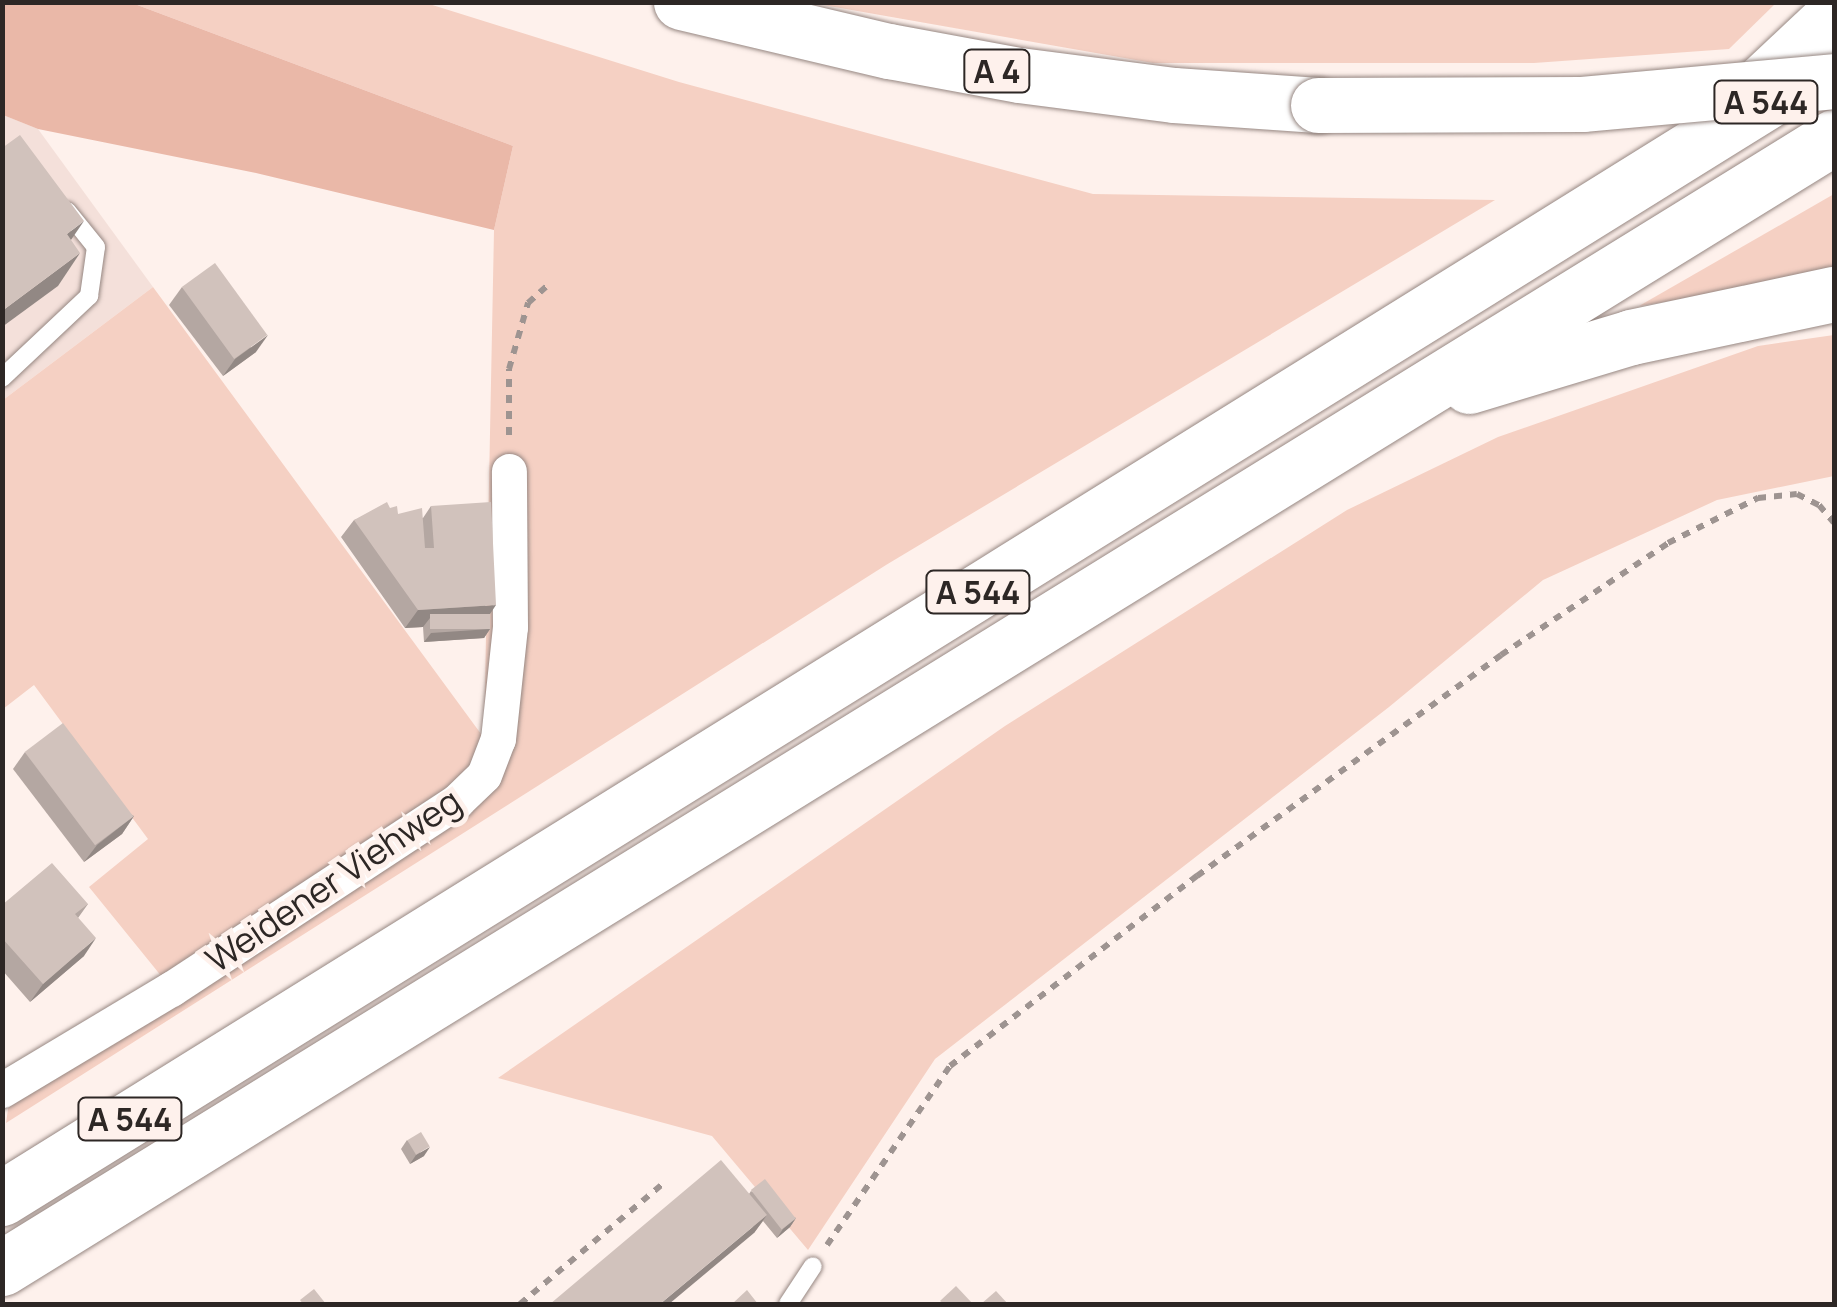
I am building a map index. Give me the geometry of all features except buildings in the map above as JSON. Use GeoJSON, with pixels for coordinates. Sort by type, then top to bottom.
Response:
{"type":"FeatureCollection","features":[{"type":"Feature","properties":{"kind":"highway","name":"A 4"},"geometry":{"type":"LineString","coordinates":[[681,2],[852,43],[1020,74],[1174,95],[1318,104],[1582,104],[1834,81]]}},
{"type":"Feature","properties":{"kind":"highway"},"geometry":{"type":"LineString","coordinates":[[1698,144],[1834,15]]}},
{"type":"Feature","properties":{"kind":"highway","name":"A 544"},"geometry":{"type":"LineString","coordinates":[[2,1198],[1834,60]]}},
{"type":"Feature","properties":{"kind":"highway","name":"A 544"},"geometry":{"type":"LineString","coordinates":[[2,1268],[1834,137]]}},
{"type":"Feature","properties":{"kind":"highway"},"geometry":{"type":"LineString","coordinates":[[1394,408],[1631,336],[1834,294]]}},
{"type":"Feature","properties":{"kind":"street","name":"Weidener Viehweg"},"geometry":{"type":"LineString","coordinates":[[2,1090],[171,989],[456,800],[484,774],[498,739],[510,626],[509,472]]}},
{"type":"Feature","properties":{"kind":"lane"},"geometry":{"type":"LineString","coordinates":[[2,378],[89,296],[96,247],[53,193]]}},
{"type":"Feature","properties":{"kind":"lane"},"geometry":{"type":"LineString","coordinates":[[788,1304],[813,1266]]}},
{"type":"Feature","properties":{"kind":"path"},"geometry":{"type":"LineString","coordinates":[[509,472],[509,368],[528,303],[552,282]]}},
{"type":"Feature","properties":{"kind":"path"},"geometry":{"type":"LineString","coordinates":[[813,1266],[950,1066],[1229,852],[1500,655],[1668,542],[1716,515],[1758,498],[1797,494],[1818,505],[1834,523]]}},
{"type":"Feature","properties":{"kind":"path"},"geometry":{"type":"LineString","coordinates":[[520,1304],[666,1180]]}},
{"type":"Feature","properties":{"kind":"shaded area"},"geometry":{"type":"Polygon","coordinates":[[[1776,2],[1729,49],[1534,63],[1153,63],[812,3],[1776,2]]]}},
{"type":"Feature","properties":{"kind":"shaded area"},"geometry":{"type":"Polygon","coordinates":[[[2,3],[132,3],[513,146],[494,230],[256,173],[38,129],[3,115],[2,3]]]}},
{"type":"Feature","properties":{"kind":"shaded area"},"geometry":{"type":"Polygon","coordinates":[[[132,3],[426,3],[679,82],[1093,194],[1495,200],[886,565],[6,1123],[13,1075],[162,977],[89,887],[148,839],[34,685],[3,709],[3,400],[153,287],[484,738],[494,230],[513,146],[132,3]]]}},
{"type":"Feature","properties":{"kind":"shaded area"},"geometry":{"type":"Polygon","coordinates":[[[3,115],[38,129],[153,287],[3,400],[3,115]]]}},
{"type":"Feature","properties":{"kind":"shaded area"},"geometry":{"type":"Polygon","coordinates":[[[1834,194],[1834,275],[1639,306],[1834,194]]]}},
{"type":"Feature","properties":{"kind":"shaded area"},"geometry":{"type":"Polygon","coordinates":[[[1834,335],[1834,476],[1717,500],[1543,580],[1389,707],[935,1059],[808,1250],[712,1136],[498,1078],[1005,726],[1347,510],[1498,437],[1758,346],[1834,335]]]}}]}
